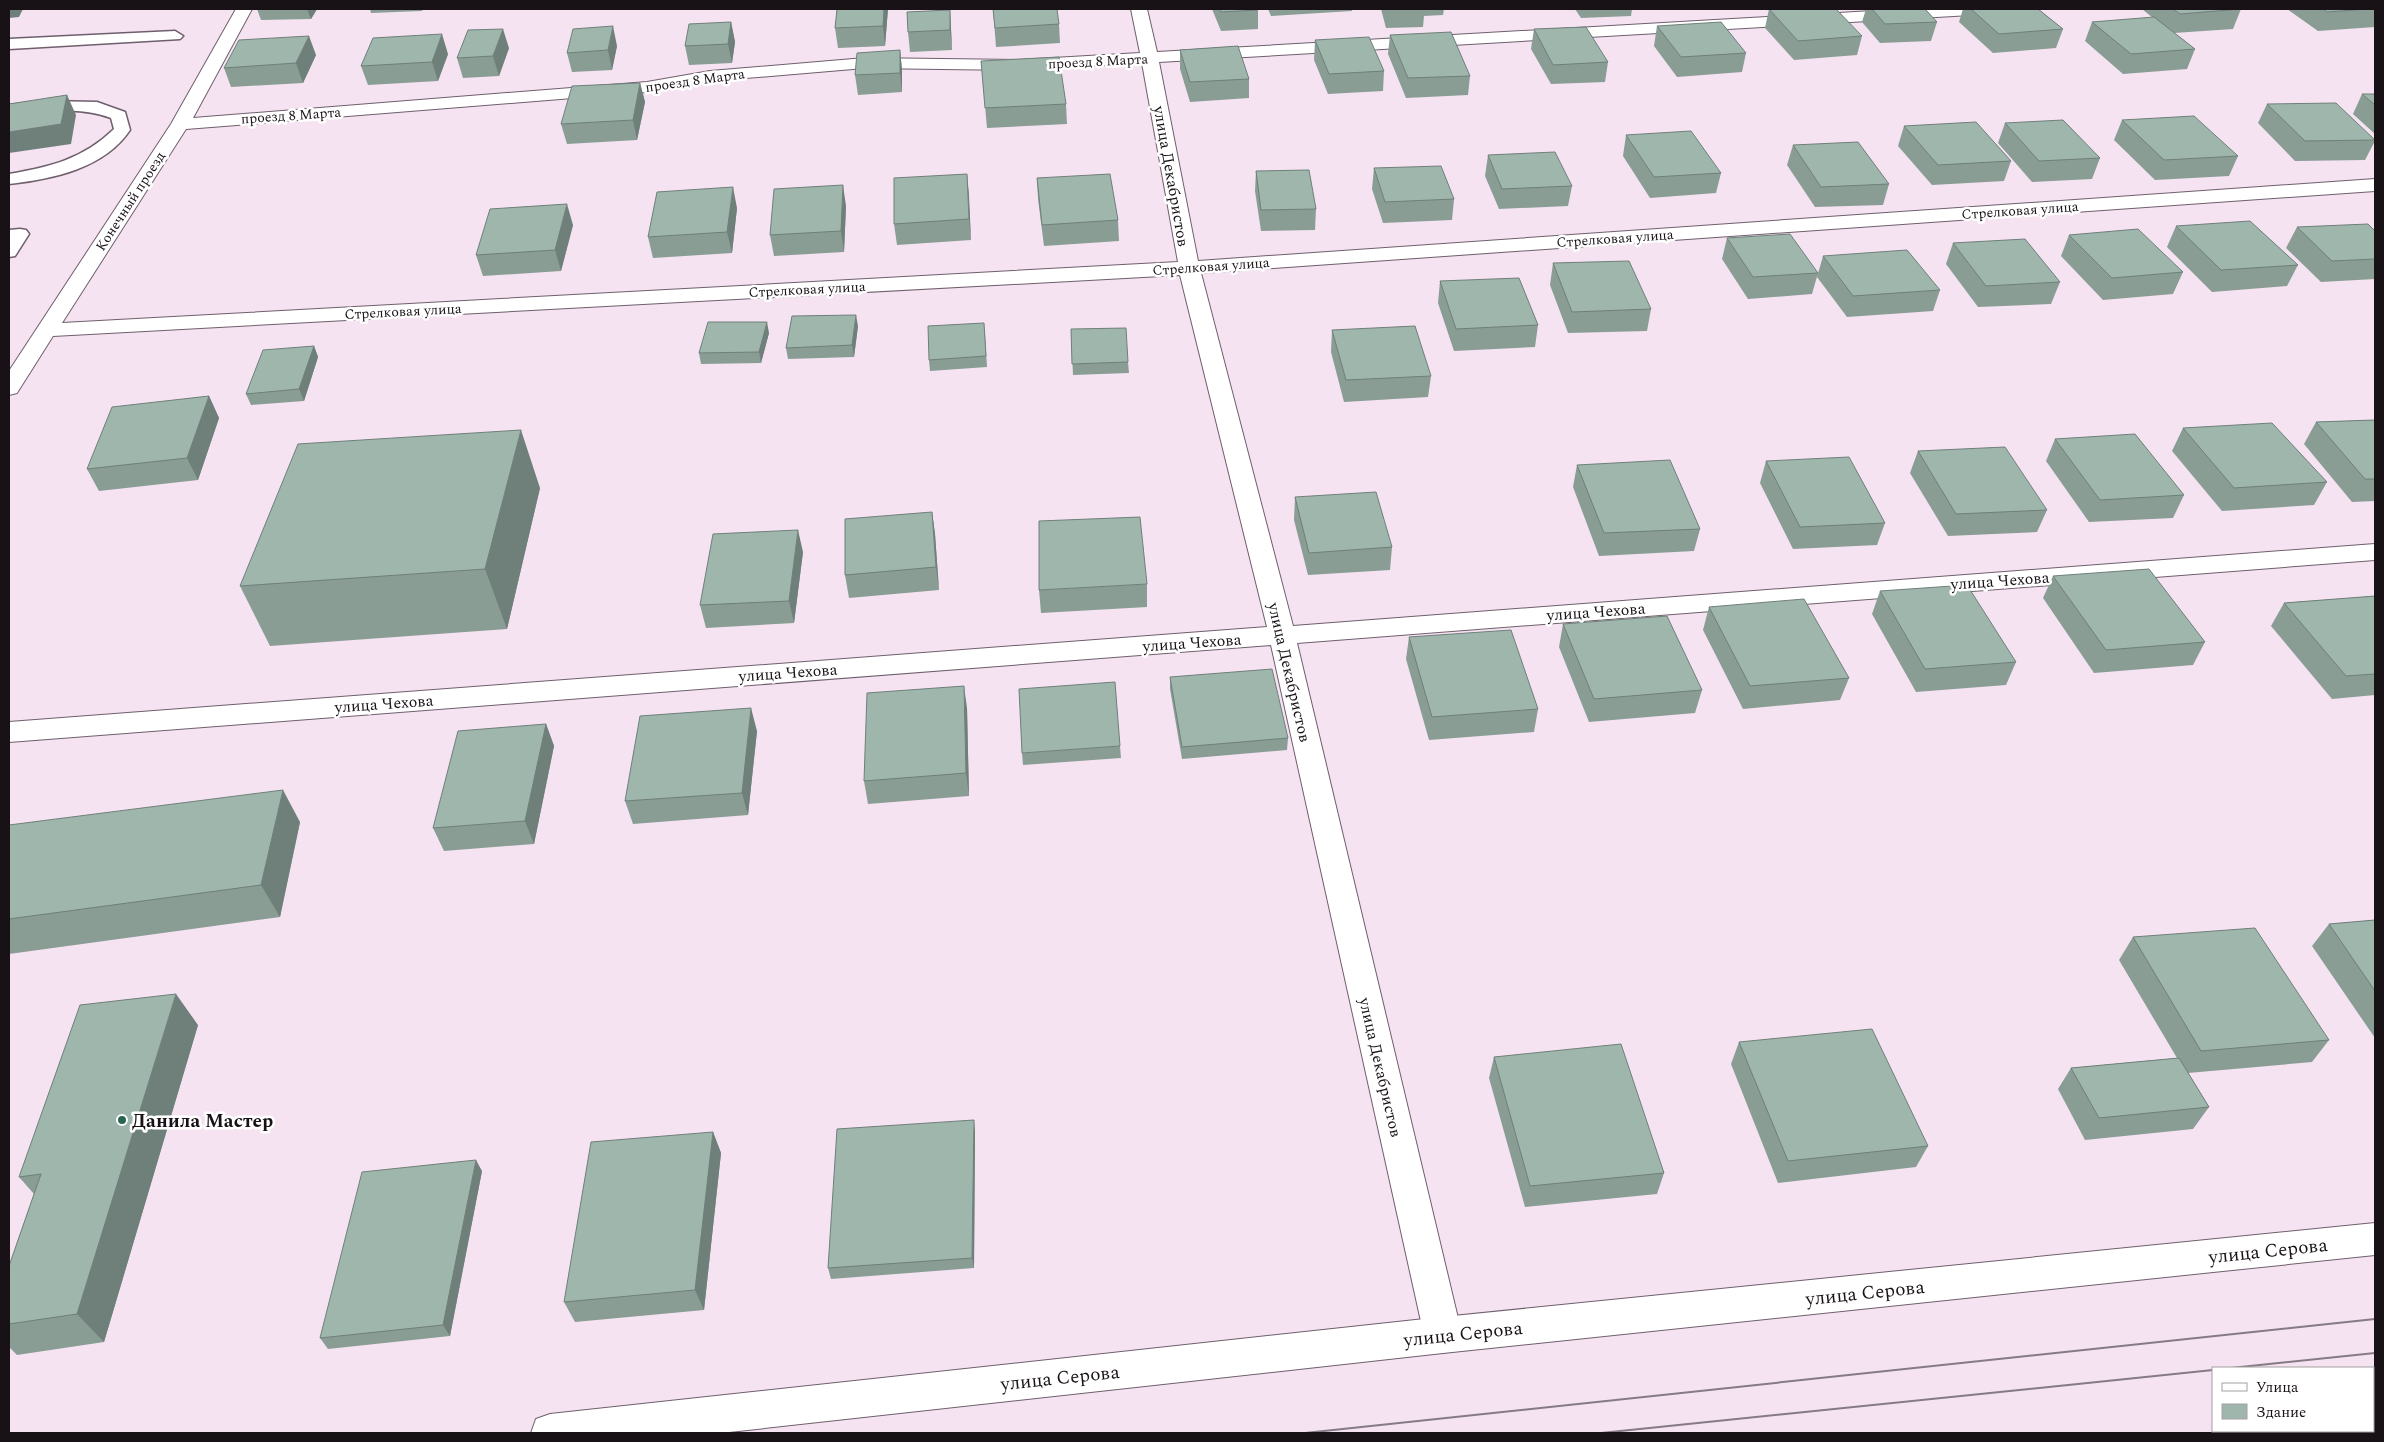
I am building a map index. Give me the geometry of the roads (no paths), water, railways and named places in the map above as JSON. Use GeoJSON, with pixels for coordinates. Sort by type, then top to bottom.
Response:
{"type":"FeatureCollection","features":[{"type":"Feature","properties":{"kind":"street","name":"Конечный проезд"},"geometry":{"type":"LineString","coordinates":[[9,388],[180,124],[244,9]]}},
{"type":"Feature","properties":{"kind":"street","name":"улица Декабристов"},"geometry":{"type":"LineString","coordinates":[[1139,9],[1150,58],[1189,268],[1282,635],[1443,1335]]}},
{"type":"Feature","properties":{"kind":"street","name":"проезд 8 Марта"},"geometry":{"type":"LineString","coordinates":[[180,124],[647,87],[710,76],[865,63],[1018,65],[1988,9]]}},
{"type":"Feature","properties":{"kind":"street","name":"Стрелковая улица"},"geometry":{"type":"LineString","coordinates":[[47,330],[1189,268],[2375,185]]}},
{"type":"Feature","properties":{"kind":"street","name":"улица Чехова"},"geometry":{"type":"LineString","coordinates":[[9,732],[2375,552]]}},
{"type":"Feature","properties":{"kind":"street","name":"улица Серова"},"geometry":{"type":"LineString","coordinates":[[550,1433],[1443,1335],[2375,1239]]}},
{"type":"Feature","properties":{"kind":"lane"},"geometry":{"type":"LineString","coordinates":[[9,44],[175,36]]}},
{"type":"Feature","properties":{"kind":"lane"},"geometry":{"type":"LineString","coordinates":[[9,110],[48,106],[97,106],[119,115],[122,130],[110,144],[89,159],[44,174],[9,179]]}},
{"type":"Feature","properties":{"kind":"lane"},"geometry":{"type":"LineString","coordinates":[[9,235],[20,234],[9,252]]}},
{"type":"Feature","properties":{"kind":"tram line"},"geometry":{"type":"LineString","coordinates":[[1305,1433],[2375,1319]]}},
{"type":"Feature","properties":{"kind":"tram line"},"geometry":{"type":"LineString","coordinates":[[2241,1367],[2375,1353]]}},
{"type":"Feature","properties":{"kind":"tram line"},"geometry":{"type":"LineString","coordinates":[[1601,1433],[2212,1370]]}},
{"type":"Feature","properties":{"kind":"place","name":"Данила Мастер"},"geometry":{"type":"Point","coordinates":[122,1120]}}]}
